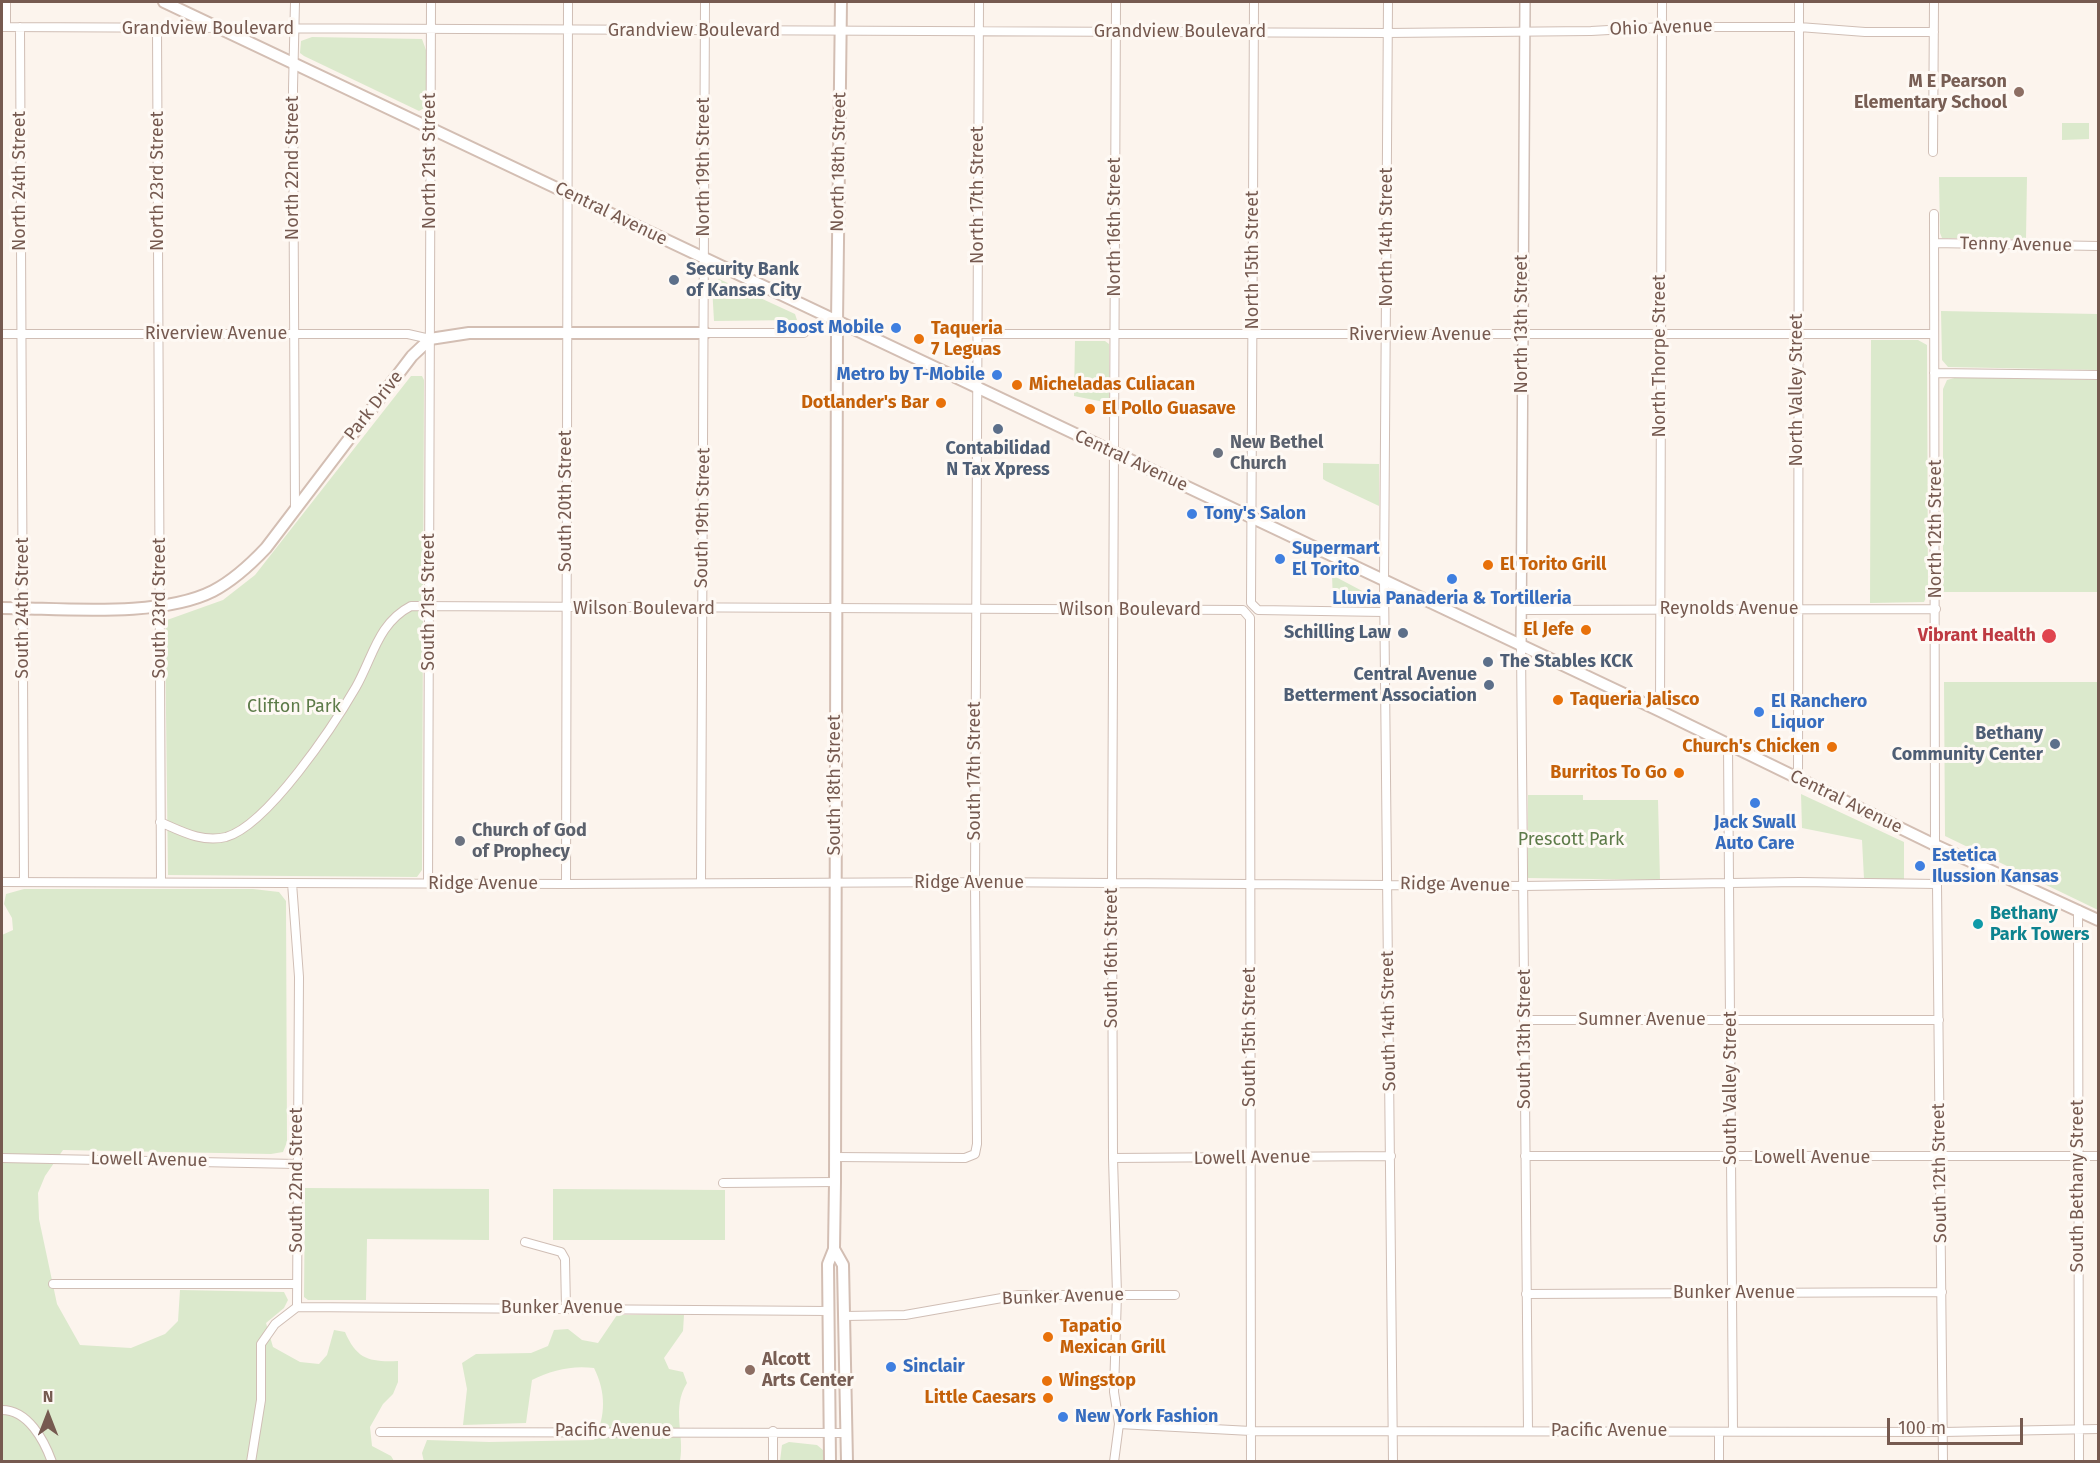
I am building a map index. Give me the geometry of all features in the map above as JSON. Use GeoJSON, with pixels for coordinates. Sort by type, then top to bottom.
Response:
{"type":"FeatureCollection","features":[{"type":"Feature","properties":{"kind":"main road","name":"Central Avenue"},"geometry":{"type":"LineString","coordinates":[[164,2],[294,61],[704,259],[2098,920]]}},
{"type":"Feature","properties":{"kind":"main road","name":"North 18th Street"},"geometry":{"type":"LineString","coordinates":[[837,322],[841,2]]}},
{"type":"Feature","properties":{"kind":"main road","name":"South 18th Street"},"geometry":{"type":"LineString","coordinates":[[830,1461],[828,1264],[834,1249],[835,1182],[837,322]]}},
{"type":"Feature","properties":{"kind":"main road"},"geometry":{"type":"LineString","coordinates":[[430,339],[469,333],[705,333]]}},
{"type":"Feature","properties":{"kind":"main road","name":"Park Drive"},"geometry":{"type":"LineString","coordinates":[[2,608],[161,608],[213,591],[242,573],[266,548],[412,356],[430,339]]}},
{"type":"Feature","properties":{"kind":"main road","name":"South 18th Street"},"geometry":{"type":"LineString","coordinates":[[834,1249],[843,1265],[847,1461]]}},
{"type":"Feature","properties":{"kind":"street"},"geometry":{"type":"LineString","coordinates":[[4,27],[6,2]]}},
{"type":"Feature","properties":{"kind":"street","name":"North 22nd Street"},"geometry":{"type":"LineString","coordinates":[[294,334],[294,61],[297,29],[295,2]]}},
{"type":"Feature","properties":{"kind":"street","name":"North 21st Street"},"geometry":{"type":"LineString","coordinates":[[430,320],[431,2]]}},
{"type":"Feature","properties":{"kind":"street","name":"South 20th Street"},"geometry":{"type":"LineString","coordinates":[[566,884],[568,2]]}},
{"type":"Feature","properties":{"kind":"street","name":"North 19th Street"},"geometry":{"type":"LineString","coordinates":[[705,2],[705,333]]}},
{"type":"Feature","properties":{"kind":"street","name":"North 17th Street"},"geometry":{"type":"LineString","coordinates":[[976,388],[979,2]]}},
{"type":"Feature","properties":{"kind":"street","name":"North 16th Street"},"geometry":{"type":"LineString","coordinates":[[1114,453],[1116,2]]}},
{"type":"Feature","properties":{"kind":"street","name":"North 15th Street"},"geometry":{"type":"LineString","coordinates":[[1251,519],[1254,2]]}},
{"type":"Feature","properties":{"kind":"street","name":"North 14th Street"},"geometry":{"type":"LineString","coordinates":[[1384,581],[1388,336],[1388,2]]}},
{"type":"Feature","properties":{"kind":"street","name":"North 13th Street"},"geometry":{"type":"LineString","coordinates":[[1521,647],[1521,336],[1525,2]]}},
{"type":"Feature","properties":{"kind":"street","name":"North Thorpe Street"},"geometry":{"type":"LineString","coordinates":[[1660,711],[1662,2]]}},
{"type":"Feature","properties":{"kind":"street","name":"North Valley Street"},"geometry":{"type":"LineString","coordinates":[[1798,778],[1799,2]]}},
{"type":"Feature","properties":{"kind":"street"},"geometry":{"type":"LineString","coordinates":[[1933,152],[1935,2]]}},
{"type":"Feature","properties":{"kind":"street","name":"Grandview Boulevard"},"geometry":{"type":"LineString","coordinates":[[4,27],[1387,33]]}},
{"type":"Feature","properties":{"kind":"street","name":"North 24th Street"},"geometry":{"type":"LineString","coordinates":[[21,27],[21,334]]}},
{"type":"Feature","properties":{"kind":"street","name":"Ohio Avenue"},"geometry":{"type":"LineString","coordinates":[[1387,33],[1663,27],[1799,27],[1865,32],[1934,32]]}},
{"type":"Feature","properties":{"kind":"street","name":"North 23rd Street"},"geometry":{"type":"LineString","coordinates":[[157,28],[159,334]]}},
{"type":"Feature","properties":{"kind":"street","name":"North 12th Street"},"geometry":{"type":"LineString","coordinates":[[1934,213],[1935,844]]}},
{"type":"Feature","properties":{"kind":"street","name":"Tenny Avenue"},"geometry":{"type":"LineString","coordinates":[[1934,243],[2098,246]]}},
{"type":"Feature","properties":{"kind":"street","name":"South 21st Street"},"geometry":{"type":"LineString","coordinates":[[428,884],[430,320]]}},
{"type":"Feature","properties":{"kind":"street"},"geometry":{"type":"LineString","coordinates":[[705,333],[804,333]]}},
{"type":"Feature","properties":{"kind":"street","name":"South 19th Street"},"geometry":{"type":"LineString","coordinates":[[701,883],[705,333]]}},
{"type":"Feature","properties":{"kind":"street","name":"Riverview Avenue"},"geometry":{"type":"LineString","coordinates":[[2,334],[408,334],[430,339]]}},
{"type":"Feature","properties":{"kind":"street","name":"South 24th Street"},"geometry":{"type":"LineString","coordinates":[[21,334],[24,882]]}},
{"type":"Feature","properties":{"kind":"street","name":"South 23rd Street"},"geometry":{"type":"LineString","coordinates":[[159,334],[160,881]]}},
{"type":"Feature","properties":{"kind":"street"},"geometry":{"type":"LineString","coordinates":[[294,334],[295,510]]}},
{"type":"Feature","properties":{"kind":"street","name":"Riverview Avenue"},"geometry":{"type":"LineString","coordinates":[[978,334],[1521,336],[1934,334]]}},
{"type":"Feature","properties":{"kind":"street"},"geometry":{"type":"LineString","coordinates":[[1934,373],[2098,375]]}},
{"type":"Feature","properties":{"kind":"street","name":"South 17th Street"},"geometry":{"type":"LineString","coordinates":[[835,1157],[965,1158],[975,1154],[978,1144],[975,882],[976,388]]}},
{"type":"Feature","properties":{"kind":"street","name":"South 16th Street"},"geometry":{"type":"LineString","coordinates":[[1114,453],[1113,1158],[1118,1294],[1114,1392],[1119,1424],[1114,1461]]}},
{"type":"Feature","properties":{"kind":"street"},"geometry":{"type":"LineString","coordinates":[[1251,519],[1251,603],[1258,610],[1384,612]]}},
{"type":"Feature","properties":{"kind":"street","name":"South 14th Street"},"geometry":{"type":"LineString","coordinates":[[1384,581],[1393,1461]]}},
{"type":"Feature","properties":{"kind":"street","name":"Wilson Boulevard"},"geometry":{"type":"LineString","coordinates":[[160,822],[192,837],[207,839],[226,837],[245,827],[289,785],[356,687],[381,631],[398,613],[411,606],[1242,610],[1246,614]]}},
{"type":"Feature","properties":{"kind":"street","name":"Reynolds Avenue"},"geometry":{"type":"LineString","coordinates":[[1521,610],[1936,609]]}},
{"type":"Feature","properties":{"kind":"street","name":"South 15th Street"},"geometry":{"type":"LineString","coordinates":[[1246,614],[1250,618],[1251,1461]]}},
{"type":"Feature","properties":{"kind":"street","name":"South 13th Street"},"geometry":{"type":"LineString","coordinates":[[1521,647],[1528,1431]]}},
{"type":"Feature","properties":{"kind":"street","name":"South Valley Street"},"geometry":{"type":"LineString","coordinates":[[1728,746],[1733,1431]]}},
{"type":"Feature","properties":{"kind":"street","name":"Ridge Avenue"},"geometry":{"type":"LineString","coordinates":[[2,882],[428,884],[975,882],[1523,886],[1729,885],[1799,882],[1937,884]]}},
{"type":"Feature","properties":{"kind":"street","name":"South 22nd Street"},"geometry":{"type":"LineString","coordinates":[[292,883],[298,977],[297,1307]]}},
{"type":"Feature","properties":{"kind":"street","name":"South 12th Street"},"geometry":{"type":"LineString","coordinates":[[1937,884],[1943,1461]]}},
{"type":"Feature","properties":{"kind":"street","name":"South Bethany Street"},"geometry":{"type":"LineString","coordinates":[[2078,910],[2079,1461]]}},
{"type":"Feature","properties":{"kind":"street","name":"Sumner Avenue"},"geometry":{"type":"LineString","coordinates":[[1524,1020],[1939,1020]]}},
{"type":"Feature","properties":{"kind":"street","name":"Lowell Avenue"},"geometry":{"type":"LineString","coordinates":[[1113,1158],[1250,1159],[1391,1156]]}},
{"type":"Feature","properties":{"kind":"street","name":"Lowell Avenue"},"geometry":{"type":"LineString","coordinates":[[1525,1156],[1940,1158],[2098,1156]]}},
{"type":"Feature","properties":{"kind":"street","name":"Lowell Avenue"},"geometry":{"type":"LineString","coordinates":[[2,1158],[297,1164]]}},
{"type":"Feature","properties":{"kind":"street"},"geometry":{"type":"LineString","coordinates":[[723,1183],[835,1182]]}},
{"type":"Feature","properties":{"kind":"street"},"geometry":{"type":"LineString","coordinates":[[525,1242],[561,1252],[565,1259],[566,1308]]}},
{"type":"Feature","properties":{"kind":"street"},"geometry":{"type":"LineString","coordinates":[[53,1284],[297,1284]]}},
{"type":"Feature","properties":{"kind":"street","name":"Bunker Avenue"},"geometry":{"type":"LineString","coordinates":[[1526,1294],[1942,1292]]}},
{"type":"Feature","properties":{"kind":"street","name":"Bunker Avenue"},"geometry":{"type":"LineString","coordinates":[[845,1316],[905,1315],[1019,1295],[1175,1295]]}},
{"type":"Feature","properties":{"kind":"street"},"geometry":{"type":"LineString","coordinates":[[251,1461],[261,1400],[261,1344],[275,1324],[297,1307]]}},
{"type":"Feature","properties":{"kind":"street","name":"Bunker Avenue"},"geometry":{"type":"LineString","coordinates":[[297,1307],[828,1311]]}},
{"type":"Feature","properties":{"kind":"street"},"geometry":{"type":"LineString","coordinates":[[2,1410],[9,1410],[31,1424],[45,1443],[51,1461]]}},
{"type":"Feature","properties":{"kind":"street","name":"Pacific Avenue"},"geometry":{"type":"LineString","coordinates":[[1119,1424],[1251,1431],[1943,1432],[2098,1429]]}},
{"type":"Feature","properties":{"kind":"street"},"geometry":{"type":"LineString","coordinates":[[773,1431],[773,1461]]}},
{"type":"Feature","properties":{"kind":"street","name":"Pacific Avenue"},"geometry":{"type":"LineString","coordinates":[[380,1432],[773,1431],[847,1433]]}},
{"type":"Feature","properties":{"kind":"street"},"geometry":{"type":"LineString","coordinates":[[1719,1432],[1719,1461]]}},
{"type":"Feature","properties":{"kind":"green space"},"geometry":{"type":"Polygon","coordinates":[[[312,37],[422,39],[426,50],[426,107],[419,111],[304,56],[300,53],[301,41],[312,37]]]}},
{"type":"Feature","properties":{"kind":"green space"},"geometry":{"type":"Polygon","coordinates":[[[2062,123],[2089,123],[2089,139],[2062,140],[2062,123]]]}},
{"type":"Feature","properties":{"kind":"green space"},"geometry":{"type":"Polygon","coordinates":[[[1939,177],[2027,177],[2026,239],[1942,238],[1939,177]]]}},
{"type":"Feature","properties":{"kind":"green space"},"geometry":{"type":"Polygon","coordinates":[[[719,279],[795,314],[797,320],[714,321],[712,286],[719,279]]]}},
{"type":"Feature","properties":{"kind":"green space"},"geometry":{"type":"Polygon","coordinates":[[[1941,311],[2098,314],[2098,370],[1948,367],[1942,360],[1941,311]]]}},
{"type":"Feature","properties":{"kind":"green space"},"geometry":{"type":"Polygon","coordinates":[[[1871,340],[1918,340],[1927,345],[1928,593],[1924,602],[1870,603],[1871,340]]]}},
{"type":"Feature","properties":{"kind":"green space"},"geometry":{"type":"Polygon","coordinates":[[[1075,341],[1105,341],[1109,344],[1109,403],[1074,396],[1075,341]]]}},
{"type":"Feature","properties":{"kind":"green space","name":"Clifton Park"},"geometry":{"type":"Polygon","coordinates":[[[411,376],[422,376],[424,380],[422,870],[417,877],[168,875],[165,631],[167,620],[223,600],[255,575],[411,376]]]}},
{"type":"Feature","properties":{"kind":"green space"},"geometry":{"type":"Polygon","coordinates":[[[1958,377],[2098,380],[2098,592],[1943,592],[1943,389],[1947,380],[1958,377]]]}},
{"type":"Feature","properties":{"kind":"green space"},"geometry":{"type":"Polygon","coordinates":[[[1323,463],[1379,464],[1379,506],[1323,479],[1323,463]]]}},
{"type":"Feature","properties":{"kind":"green space"},"geometry":{"type":"Polygon","coordinates":[[[1332,575],[1366,593],[1368,602],[1333,602],[1332,575]]]}},
{"type":"Feature","properties":{"kind":"green space"},"geometry":{"type":"Polygon","coordinates":[[[1944,682],[2098,682],[2098,910],[1945,836],[1944,682]]]}},
{"type":"Feature","properties":{"kind":"green space"},"geometry":{"type":"Polygon","coordinates":[[[1801,794],[1904,842],[1904,879],[1864,879],[1862,840],[1802,828],[1801,794]]]}},
{"type":"Feature","properties":{"kind":"green space","name":"Prescott Park"},"geometry":{"type":"Polygon","coordinates":[[[1528,795],[1583,795],[1583,800],[1658,800],[1660,880],[1528,878],[1528,795]]]}},
{"type":"Feature","properties":{"kind":"green space"},"geometry":{"type":"Polygon","coordinates":[[[24,889],[253,889],[279,892],[286,901],[287,1142],[283,1152],[271,1154],[63,1150],[45,1176],[38,1193],[39,1219],[57,1304],[80,1345],[131,1348],[165,1334],[178,1321],[180,1290],[284,1292],[288,1300],[284,1308],[266,1323],[273,1347],[300,1362],[319,1364],[327,1355],[334,1330],[345,1332],[354,1348],[372,1360],[398,1361],[398,1382],[393,1394],[383,1404],[370,1427],[372,1446],[391,1456],[394,1461],[2,1462],[2,935],[13,930],[12,918],[4,904],[6,894],[24,889]]]}},
{"type":"Feature","properties":{"kind":"green space"},"geometry":{"type":"Polygon","coordinates":[[[305,1188],[489,1189],[489,1240],[367,1239],[366,1300],[308,1300],[304,1297],[305,1188]]]}},
{"type":"Feature","properties":{"kind":"green space"},"geometry":{"type":"Polygon","coordinates":[[[553,1189],[725,1190],[725,1240],[553,1240],[553,1189]]]}},
{"type":"Feature","properties":{"kind":"green space"},"geometry":{"type":"Polygon","coordinates":[[[617,1315],[684,1315],[683,1331],[664,1358],[669,1369],[683,1372],[687,1383],[682,1392],[679,1412],[680,1461],[424,1462],[422,1453],[427,1440],[489,1442],[594,1440],[601,1422],[603,1404],[601,1386],[594,1368],[562,1369],[532,1380],[526,1423],[463,1425],[467,1389],[462,1363],[476,1354],[531,1353],[548,1346],[554,1330],[568,1329],[582,1340],[598,1343],[617,1315]]]}},
{"type":"Feature","properties":{"kind":"green space"},"geometry":{"type":"Polygon","coordinates":[[[789,1442],[817,1445],[823,1450],[823,1461],[780,1461],[782,1445],[789,1442]]]}},
{"type":"Feature","properties":{"kind":"place","name":"M E Pearson Elementary School"},"geometry":{"type":"Point","coordinates":[2019,92]}},
{"type":"Feature","properties":{"kind":"place","name":"Security Bank of Kansas City"},"geometry":{"type":"Point","coordinates":[674,280]}},
{"type":"Feature","properties":{"kind":"place","name":"Boost Mobile"},"geometry":{"type":"Point","coordinates":[896,328]}},
{"type":"Feature","properties":{"kind":"place","name":"Taqueria 7 Leguas"},"geometry":{"type":"Point","coordinates":[919,339]}},
{"type":"Feature","properties":{"kind":"place","name":"Metro by T-Mobile"},"geometry":{"type":"Point","coordinates":[997,375]}},
{"type":"Feature","properties":{"kind":"place","name":"Micheladas Culiacan"},"geometry":{"type":"Point","coordinates":[1017,385]}},
{"type":"Feature","properties":{"kind":"place","name":"Dotlander's Bar"},"geometry":{"type":"Point","coordinates":[941,403]}},
{"type":"Feature","properties":{"kind":"place","name":"El Pollo Guasave"},"geometry":{"type":"Point","coordinates":[1090,409]}},
{"type":"Feature","properties":{"kind":"place","name":"Contabilidad N Tax Xpress"},"geometry":{"type":"Point","coordinates":[998,429]}},
{"type":"Feature","properties":{"kind":"place","name":"New Bethel Church"},"geometry":{"type":"Point","coordinates":[1218,453]}},
{"type":"Feature","properties":{"kind":"place","name":"Tony's Salon"},"geometry":{"type":"Point","coordinates":[1192,514]}},
{"type":"Feature","properties":{"kind":"place","name":"Supermart El Torito"},"geometry":{"type":"Point","coordinates":[1280,559]}},
{"type":"Feature","properties":{"kind":"place","name":"El Torito Grill"},"geometry":{"type":"Point","coordinates":[1488,565]}},
{"type":"Feature","properties":{"kind":"place","name":"Lluvia Panaderia & Tortilleria"},"geometry":{"type":"Point","coordinates":[1452,579]}},
{"type":"Feature","properties":{"kind":"place","name":"El Jefe"},"geometry":{"type":"Point","coordinates":[1586,630]}},
{"type":"Feature","properties":{"kind":"place","name":"Schilling Law"},"geometry":{"type":"Point","coordinates":[1403,633]}},
{"type":"Feature","properties":{"kind":"place","name":"Vibrant Health"},"geometry":{"type":"Point","coordinates":[2049,636]}},
{"type":"Feature","properties":{"kind":"place","name":"The Stables KCK"},"geometry":{"type":"Point","coordinates":[1488,662]}},
{"type":"Feature","properties":{"kind":"place","name":"Central Avenue Betterment Association"},"geometry":{"type":"Point","coordinates":[1489,685]}},
{"type":"Feature","properties":{"kind":"place","name":"Taqueria Jalisco"},"geometry":{"type":"Point","coordinates":[1558,700]}},
{"type":"Feature","properties":{"kind":"place","name":"El Ranchero Liquor"},"geometry":{"type":"Point","coordinates":[1759,712]}},
{"type":"Feature","properties":{"kind":"place","name":"Bethany Community Center"},"geometry":{"type":"Point","coordinates":[2055,744]}},
{"type":"Feature","properties":{"kind":"place","name":"Church's Chicken"},"geometry":{"type":"Point","coordinates":[1832,747]}},
{"type":"Feature","properties":{"kind":"place","name":"Burritos To Go"},"geometry":{"type":"Point","coordinates":[1679,773]}},
{"type":"Feature","properties":{"kind":"place","name":"Jack Swall Auto Care"},"geometry":{"type":"Point","coordinates":[1755,803]}},
{"type":"Feature","properties":{"kind":"place","name":"Church of God of Prophecy"},"geometry":{"type":"Point","coordinates":[460,841]}},
{"type":"Feature","properties":{"kind":"place","name":"Estetica Ilussion Kansas"},"geometry":{"type":"Point","coordinates":[1920,866]}},
{"type":"Feature","properties":{"kind":"place","name":"Bethany Park Towers"},"geometry":{"type":"Point","coordinates":[1978,924]}},
{"type":"Feature","properties":{"kind":"place","name":"Tapatio Mexican Grill"},"geometry":{"type":"Point","coordinates":[1048,1337]}},
{"type":"Feature","properties":{"kind":"place","name":"Sinclair"},"geometry":{"type":"Point","coordinates":[891,1367]}},
{"type":"Feature","properties":{"kind":"place","name":"Alcott Arts Center"},"geometry":{"type":"Point","coordinates":[750,1370]}},
{"type":"Feature","properties":{"kind":"place","name":"Wingstop"},"geometry":{"type":"Point","coordinates":[1047,1381]}},
{"type":"Feature","properties":{"kind":"place","name":"Little Caesars"},"geometry":{"type":"Point","coordinates":[1048,1398]}},
{"type":"Feature","properties":{"kind":"place","name":"New York Fashion"},"geometry":{"type":"Point","coordinates":[1063,1417]}}]}
